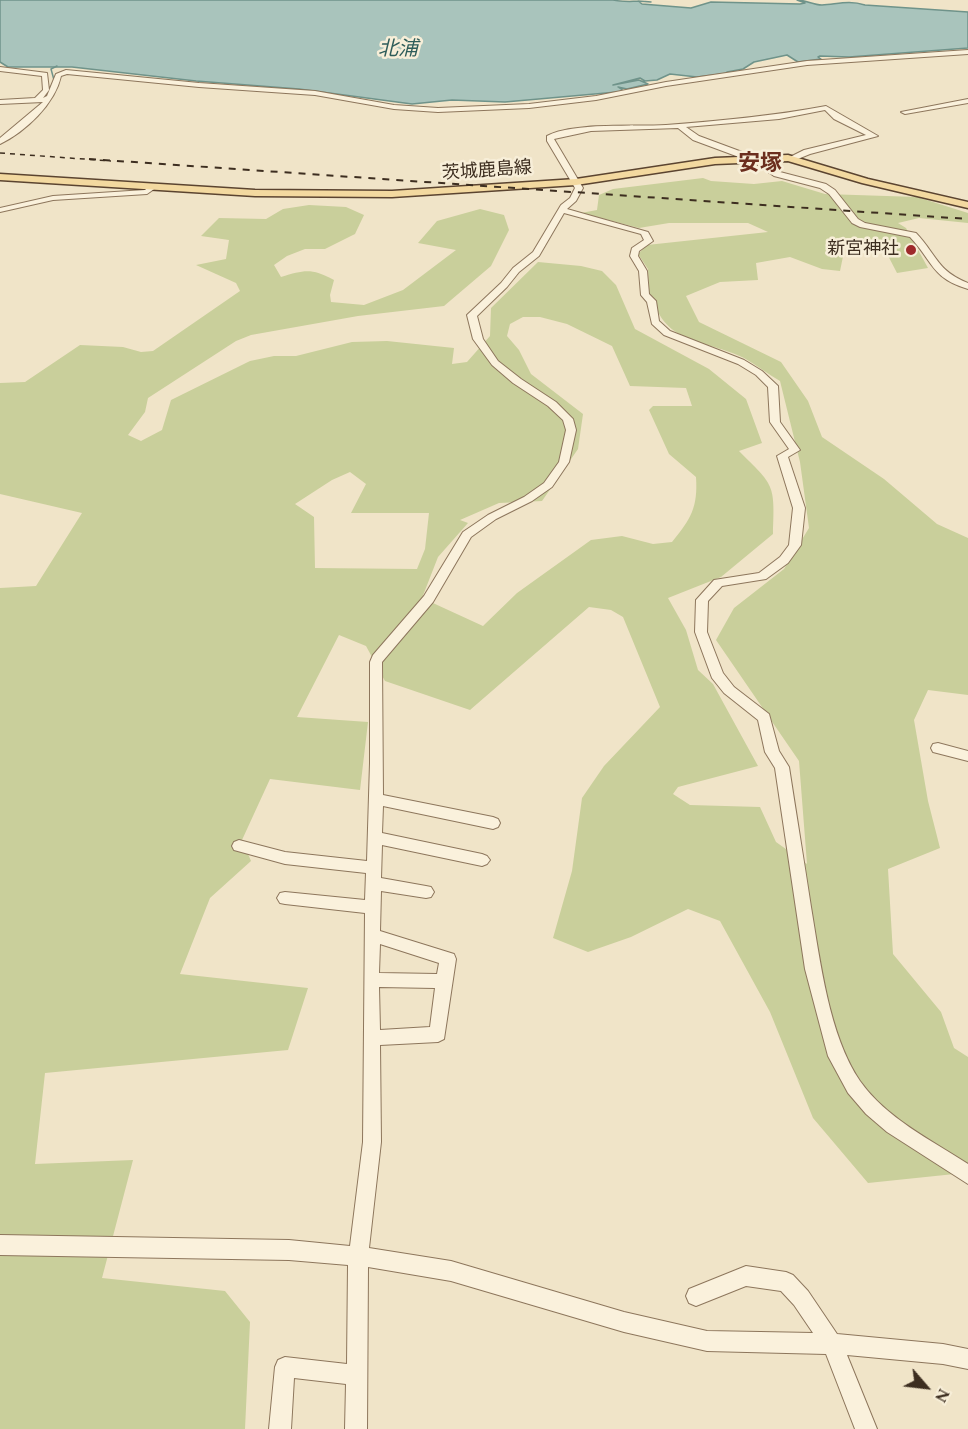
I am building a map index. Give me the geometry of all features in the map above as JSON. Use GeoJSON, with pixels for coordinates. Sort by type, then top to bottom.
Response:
{"type":"FeatureCollection","features":[{"type":"Feature","properties":{"kind":"main road","name":"茨城鹿島線"},"geometry":{"type":"LineString","coordinates":[[0,177],[255,193],[392,194],[576,182],[715,161],[793,159],[865,181],[968,205]]}},
{"type":"Feature","properties":{"kind":"street"},"geometry":{"type":"LineString","coordinates":[[0,142],[35,114],[55,92],[60,73],[75,71],[199,85],[315,93],[414,109],[529,106],[596,98],[666,84],[807,63],[968,52]]}},
{"type":"Feature","properties":{"kind":"street"},"geometry":{"type":"LineString","coordinates":[[0,69],[45,74],[46,90],[36,100]]}},
{"type":"Feature","properties":{"kind":"street"},"geometry":{"type":"LineString","coordinates":[[0,102],[47,100]]}},
{"type":"Feature","properties":{"kind":"street"},"geometry":{"type":"LineString","coordinates":[[905,112],[968,101]]}},
{"type":"Feature","properties":{"kind":"street"},"geometry":{"type":"LineString","coordinates":[[356,1429],[358,1256],[372,1142],[371,980],[376,799],[375,670],[379,655],[429,599],[467,535],[492,517],[528,499],[548,484],[564,462],[571,429],[568,419],[552,404],[495,363],[478,339],[472,320],[475,311],[536,254],[579,188],[551,141],[550,138],[553,136],[591,129],[792,116],[826,108],[837,117],[873,136],[807,152],[793,159]]}},
{"type":"Feature","properties":{"kind":"street"},"geometry":{"type":"LineString","coordinates":[[680,125],[696,138],[754,159],[777,174],[829,189],[855,221],[913,235],[937,271],[953,281],[968,286]]}},
{"type":"Feature","properties":{"kind":"street"},"geometry":{"type":"LineString","coordinates":[[2,210],[62,197],[147,192],[153,187]]}},
{"type":"Feature","properties":{"kind":"street"},"geometry":{"type":"LineString","coordinates":[[563,210],[644,232],[649,241],[635,250],[634,256],[643,271],[645,295],[651,301],[655,322],[667,333],[741,362],[759,373],[773,386],[775,422],[795,450],[782,456],[800,508],[795,545],[784,560],[762,576],[718,583],[702,600],[701,632],[717,675],[729,690],[764,718],[772,752],[782,767],[813,969],[834,1050],[854,1087],[872,1108],[893,1126],[968,1175]]}},
{"type":"Feature","properties":{"kind":"street"},"geometry":{"type":"LineString","coordinates":[[938,748],[968,756]]}},
{"type":"Feature","properties":{"kind":"street"},"geometry":{"type":"LineString","coordinates":[[376,799],[493,823]]}},
{"type":"Feature","properties":{"kind":"street"},"geometry":{"type":"LineString","coordinates":[[374,837],[482,860]]}},
{"type":"Feature","properties":{"kind":"street"},"geometry":{"type":"LineString","coordinates":[[239,846],[285,858],[373,875],[426,892]]}},
{"type":"Feature","properties":{"kind":"street"},"geometry":{"type":"LineString","coordinates":[[285,898],[372,907]]}},
{"type":"Feature","properties":{"kind":"street"},"geometry":{"type":"LineString","coordinates":[[372,935],[448,959],[438,1034],[372,1038]]}},
{"type":"Feature","properties":{"kind":"street"},"geometry":{"type":"LineString","coordinates":[[371,980],[444,981]]}},
{"type":"Feature","properties":{"kind":"street"},"geometry":{"type":"LineString","coordinates":[[0,1245],[289,1250],[358,1256],[451,1271],[624,1322],[707,1341],[832,1344],[943,1354],[968,1359]]}},
{"type":"Feature","properties":{"kind":"street"},"geometry":{"type":"LineString","coordinates":[[696,1296],[746,1276],[786,1282],[801,1298],[832,1344],[866,1429]]}},
{"type":"Feature","properties":{"kind":"street"},"geometry":{"type":"LineString","coordinates":[[280,1429],[285,1367],[355,1375]]}},
{"type":"Feature","properties":{"kind":"green space"},"geometry":{"type":"Polygon","coordinates":[[[703,178],[711,181],[754,184],[782,181],[825,194],[917,197],[968,213],[968,223],[919,218],[898,223],[906,228],[928,268],[897,273],[883,246],[846,242],[840,271],[822,269],[790,257],[756,263],[758,280],[720,282],[686,296],[699,322],[781,362],[808,401],[822,437],[884,479],[937,524],[968,538],[968,695],[928,690],[914,720],[928,801],[940,848],[888,869],[893,954],[941,1012],[954,1048],[968,1057],[968,1169],[964,1173],[868,1183],[813,1118],[770,1012],[720,921],[688,909],[631,937],[588,952],[553,938],[572,871],[582,798],[604,766],[660,707],[623,617],[611,610],[589,607],[470,710],[385,681],[366,646],[339,635],[297,717],[368,722],[360,790],[270,779],[242,840],[251,861],[210,898],[180,974],[308,988],[288,1050],[45,1073],[35,1164],[133,1160],[102,1278],[225,1291],[250,1322],[245,1429],[0,1429],[0,588],[36,586],[82,513],[0,494],[0,383],[25,382],[80,345],[123,347],[141,352],[153,351],[240,291],[236,283],[196,265],[226,259],[229,240],[201,236],[219,218],[266,219],[283,209],[309,205],[346,207],[364,215],[355,234],[325,249],[305,249],[287,256],[274,265],[281,277],[308,271],[326,276],[334,280],[330,295],[331,302],[364,305],[403,290],[456,250],[418,243],[437,221],[480,209],[504,215],[509,230],[491,266],[444,306],[358,316],[251,335],[236,341],[148,398],[145,412],[128,435],[141,441],[162,430],[171,400],[250,361],[274,356],[296,356],[352,342],[387,341],[454,348],[452,364],[467,362],[490,336],[491,308],[538,262],[581,266],[602,271],[616,285],[635,329],[709,369],[746,399],[762,443],[739,451],[766,479],[770,487],[773,504],[773,534],[721,577],[668,598],[686,630],[698,670],[713,684],[758,766],[678,787],[673,794],[690,805],[760,807],[776,842],[807,864],[799,761],[716,640],[734,608],[784,569],[809,528],[800,462],[780,381],[744,358],[677,333],[667,324],[658,312],[652,296],[649,296],[648,269],[638,254],[647,245],[768,232],[748,223],[669,223],[639,228],[581,213],[597,210],[599,195],[613,189],[703,178]],[[523,317],[510,324],[507,336],[519,350],[531,374],[583,414],[578,449],[542,501],[499,503],[460,520],[468,523],[438,557],[422,598],[483,626],[517,593],[591,540],[622,536],[653,544],[672,542],[692,512],[696,497],[696,477],[669,454],[649,410],[653,406],[692,406],[686,388],[630,386],[612,346],[567,324],[540,317],[523,317]],[[350,472],[332,480],[295,504],[314,517],[315,568],[417,569],[425,549],[429,513],[351,513],[366,484],[350,472]]]}},
{"type":"Feature","properties":{"kind":"water","name":"北浦"},"geometry":{"type":"Polygon","coordinates":[[[0,0],[613,0],[691,8],[711,2],[805,3],[797,0],[822,5],[854,3],[968,12],[968,48],[849,57],[820,56],[818,57],[821,59],[798,62],[787,55],[754,62],[743,69],[727,72],[729,73],[697,77],[670,74],[657,80],[645,81],[640,78],[613,85],[639,80],[648,84],[627,89],[618,87],[624,91],[617,92],[505,102],[452,100],[412,104],[299,89],[196,81],[72,67],[8,67],[0,62],[0,0]]]}},
{"type":"Feature","properties":{"kind":"waterway"},"geometry":{"type":"LineString","coordinates":[[54,80],[51,69],[57,66]]}},
{"type":"Feature","properties":{"kind":"railway"},"geometry":{"type":"LineString","coordinates":[[0,153],[111,161]]}},
{"type":"Feature","properties":{"kind":"railway"},"geometry":{"type":"LineString","coordinates":[[89,159],[968,219]]}},
{"type":"Feature","properties":{"kind":"place","name":"新宮神社"},"geometry":{"type":"Point","coordinates":[911,250]}},
{"type":"Feature","properties":{"kind":"district","name":"安塚"},"geometry":{"type":"Point","coordinates":[760,166]}}]}
